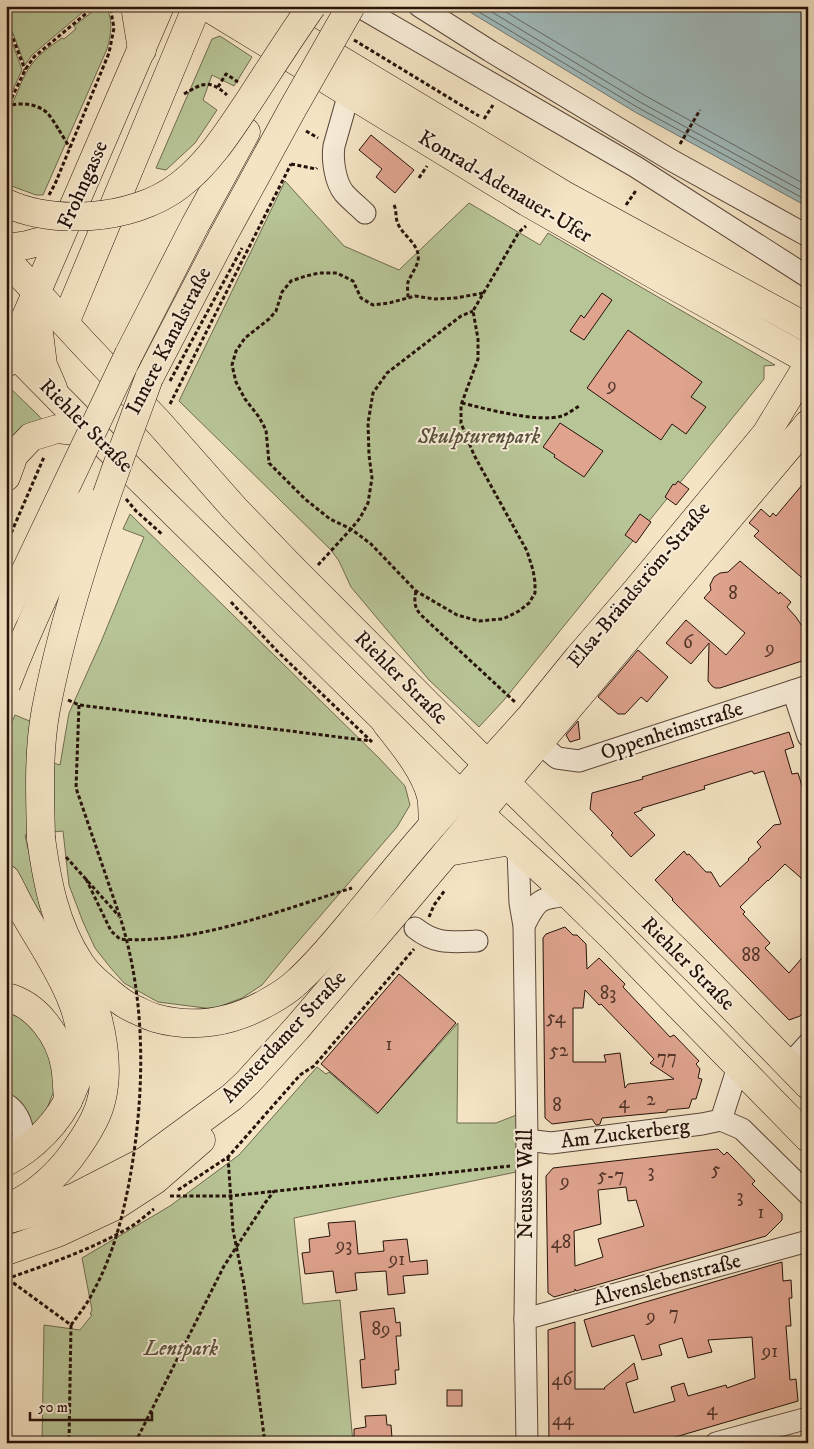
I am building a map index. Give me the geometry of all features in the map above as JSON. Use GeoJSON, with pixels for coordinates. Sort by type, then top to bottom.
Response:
{"type":"FeatureCollection","features":[{"type":"Feature","properties":{"kind":"main road"},"geometry":{"type":"LineString","coordinates":[[135,6],[142,50]]}},
{"type":"Feature","properties":{"kind":"main road","name":"Frohngasse"},"geometry":{"type":"LineString","coordinates":[[8,353],[37,292],[160,6]]}},
{"type":"Feature","properties":{"kind":"main road","name":"Frohngasse"},"geometry":{"type":"LineString","coordinates":[[65,323],[197,6]]}},
{"type":"Feature","properties":{"kind":"main road","name":"Konrad-Adenauer-Ufer"},"geometry":{"type":"LineString","coordinates":[[206,6],[533,205],[808,360]]}},
{"type":"Feature","properties":{"kind":"main road","name":"Konrad-Adenauer-Ufer"},"geometry":{"type":"LineString","coordinates":[[251,6],[564,195],[808,328]]}},
{"type":"Feature","properties":{"kind":"main road"},"geometry":{"type":"LineString","coordinates":[[6,204],[46,215],[77,217],[103,215],[133,208],[161,197],[180,186],[220,145],[312,6]]}},
{"type":"Feature","properties":{"kind":"main road","name":"Innere Kanalstraße"},"geometry":{"type":"LineString","coordinates":[[6,612],[129,354],[195,225],[318,6]]}},
{"type":"Feature","properties":{"kind":"main road","name":"Innere Kanalstraße"},"geometry":{"type":"LineString","coordinates":[[6,685],[56,567],[159,380],[259,170],[351,6]]}},
{"type":"Feature","properties":{"kind":"main road"},"geometry":{"type":"LineString","coordinates":[[6,248],[27,245],[60,236]]}},
{"type":"Feature","properties":{"kind":"main road","name":"Riehler Straße"},"geometry":{"type":"LineString","coordinates":[[6,259],[160,424],[235,509],[305,582],[496,774],[701,975],[808,1085]]}},
{"type":"Feature","properties":{"kind":"main road"},"geometry":{"type":"LineString","coordinates":[[37,292],[37,317],[43,365],[56,395]]}},
{"type":"Feature","properties":{"kind":"main road"},"geometry":{"type":"LineString","coordinates":[[8,353],[24,342],[39,336],[57,335],[84,344]]}},
{"type":"Feature","properties":{"kind":"main road","name":"Riehler Straße"},"geometry":{"type":"LineString","coordinates":[[8,353],[56,395],[93,433],[378,737],[469,804],[569,895],[808,1138]]}},
{"type":"Feature","properties":{"kind":"main road","name":"Elsa-Brändström-Straße"},"geometry":{"type":"LineString","coordinates":[[469,804],[496,774],[531,716],[766,434],[803,373],[808,368]]}},
{"type":"Feature","properties":{"kind":"main road"},"geometry":{"type":"LineString","coordinates":[[6,1208],[20,1203],[36,1192],[60,1170],[80,1144],[95,1119],[102,1094],[105,1067],[102,1034],[93,998],[81,965],[67,940],[54,910],[45,868],[41,838],[39,789],[41,753],[46,710],[68,614],[93,532],[159,380]]}},
{"type":"Feature","properties":{"kind":"main road","name":"Elsa-Brändström-Straße"},"geometry":{"type":"LineString","coordinates":[[496,774],[539,743],[808,424]]}},
{"type":"Feature","properties":{"kind":"main road"},"geometry":{"type":"LineString","coordinates":[[6,477],[14,455],[31,437],[57,428],[93,433]]}},
{"type":"Feature","properties":{"kind":"main road"},"geometry":{"type":"LineString","coordinates":[[378,737],[414,761],[425,780],[431,798],[433,824]]}},
{"type":"Feature","properties":{"kind":"main road"},"geometry":{"type":"LineString","coordinates":[[81,965],[126,1006],[154,1018],[197,1024],[239,1016],[281,994],[298,982],[324,955],[433,824],[469,804]]}},
{"type":"Feature","properties":{"kind":"main road","name":"Amsterdamer Straße"},"geometry":{"type":"LineString","coordinates":[[6,1220],[75,1197],[145,1161],[232,1097],[297,1028],[447,852],[469,804]]}},
{"type":"Feature","properties":{"kind":"main road"},"geometry":{"type":"LineString","coordinates":[[447,852],[514,846]]}},
{"type":"Feature","properties":{"kind":"main road"},"geometry":{"type":"LineString","coordinates":[[6,879],[60,972],[78,1019],[82,1040],[80,1070],[68,1101],[57,1119],[34,1142],[9,1158]]}},
{"type":"Feature","properties":{"kind":"main road"},"geometry":{"type":"LineString","coordinates":[[6,998],[12,999],[32,1010],[48,1026],[59,1045],[65,1065],[68,1101]]}},
{"type":"Feature","properties":{"kind":"main road"},"geometry":{"type":"LineString","coordinates":[[6,1251],[57,1233],[115,1206],[155,1180],[212,1130],[232,1097]]}},
{"type":"Feature","properties":{"kind":"street"},"geometry":{"type":"LineString","coordinates":[[358,6],[636,167],[808,276]]}},
{"type":"Feature","properties":{"kind":"street"},"geometry":{"type":"LineString","coordinates":[[419,6],[671,160],[808,236]]}},
{"type":"Feature","properties":{"kind":"street"},"geometry":{"type":"LineString","coordinates":[[349,93],[333,153],[336,174],[342,192],[364,213]]}},
{"type":"Feature","properties":{"kind":"street"},"geometry":{"type":"LineString","coordinates":[[800,689],[808,736]]}},
{"type":"Feature","properties":{"kind":"street","name":"Oppenheimstraße"},"geometry":{"type":"LineString","coordinates":[[539,743],[557,758],[579,761],[800,689]]}},
{"type":"Feature","properties":{"kind":"street","name":"Neusser Wall"},"geometry":{"type":"LineString","coordinates":[[514,846],[524,926],[527,1140],[525,1319],[527,1443]]}},
{"type":"Feature","properties":{"kind":"street"},"geometry":{"type":"LineString","coordinates":[[524,926],[540,902],[546,898],[569,895]]}},
{"type":"Feature","properties":{"kind":"street"},"geometry":{"type":"LineString","coordinates":[[418,931],[434,940],[448,942],[477,941]]}},
{"type":"Feature","properties":{"kind":"street"},"geometry":{"type":"LineString","coordinates":[[788,1066],[808,1044]]}},
{"type":"Feature","properties":{"kind":"street"},"geometry":{"type":"LineString","coordinates":[[738,1067],[721,1120],[742,1129],[808,1194]]}},
{"type":"Feature","properties":{"kind":"street"},"geometry":{"type":"LineString","coordinates":[[6,1104],[14,1110],[20,1121],[23,1136],[9,1158]]}},
{"type":"Feature","properties":{"kind":"street","name":"Am Zuckerberg"},"geometry":{"type":"LineString","coordinates":[[527,1140],[551,1143],[721,1120]]}},
{"type":"Feature","properties":{"kind":"street","name":"Alvenslebenstraße"},"geometry":{"type":"LineString","coordinates":[[525,1319],[808,1241]]}},
{"type":"Feature","properties":{"kind":"street"},"geometry":{"type":"LineString","coordinates":[[716,1443],[808,1418]]}},
{"type":"Feature","properties":{"kind":"path"},"geometry":{"type":"LineString","coordinates":[[6,109],[25,70],[34,57],[95,6]]}},
{"type":"Feature","properties":{"kind":"path"},"geometry":{"type":"LineString","coordinates":[[46,200],[55,184],[109,53],[114,28],[110,6]]}},
{"type":"Feature","properties":{"kind":"path"},"geometry":{"type":"LineString","coordinates":[[6,20],[25,70]]}},
{"type":"Feature","properties":{"kind":"path"},"geometry":{"type":"LineString","coordinates":[[350,47],[354,39],[484,120],[489,111]]}},
{"type":"Feature","properties":{"kind":"path"},"geometry":{"type":"LineString","coordinates":[[237,90],[242,81]]}},
{"type":"Feature","properties":{"kind":"path"},"geometry":{"type":"LineString","coordinates":[[180,96],[198,86],[206,84],[218,87],[232,98]]}},
{"type":"Feature","properties":{"kind":"path"},"geometry":{"type":"LineString","coordinates":[[6,109],[20,104],[29,104],[44,110],[50,115],[70,148]]}},
{"type":"Feature","properties":{"kind":"path"},"geometry":{"type":"LineString","coordinates":[[671,160],[700,110]]}},
{"type":"Feature","properties":{"kind":"path"},"geometry":{"type":"LineString","coordinates":[[306,131],[310,122]]}},
{"type":"Feature","properties":{"kind":"path"},"geometry":{"type":"LineString","coordinates":[[286,163],[316,169],[334,146]]}},
{"type":"Feature","properties":{"kind":"path"},"geometry":{"type":"LineString","coordinates":[[259,217],[292,157]]}},
{"type":"Feature","properties":{"kind":"path"},"geometry":{"type":"LineString","coordinates":[[160,424],[291,164]]}},
{"type":"Feature","properties":{"kind":"path"},"geometry":{"type":"LineString","coordinates":[[419,178],[426,168]]}},
{"type":"Feature","properties":{"kind":"path"},"geometry":{"type":"LineString","coordinates":[[619,201],[626,205],[633,195]]}},
{"type":"Feature","properties":{"kind":"path"},"geometry":{"type":"LineString","coordinates":[[394,205],[399,226],[405,235],[417,246],[418,260],[407,284],[408,298]]}},
{"type":"Feature","properties":{"kind":"path"},"geometry":{"type":"LineString","coordinates":[[305,582],[360,518],[368,503],[372,478],[368,423],[372,393],[387,373],[461,316],[473,310],[519,232],[529,223]]}},
{"type":"Feature","properties":{"kind":"path"},"geometry":{"type":"LineString","coordinates":[[159,380],[245,243]]}},
{"type":"Feature","properties":{"kind":"path"},"geometry":{"type":"LineString","coordinates":[[473,310],[478,338],[478,359],[462,403],[461,423],[474,455],[526,551],[533,570],[535,592],[529,604],[502,619],[479,620],[457,615],[416,591],[371,544],[351,529],[330,519],[305,499],[270,463],[266,430],[236,382],[232,365],[236,351],[245,338],[276,311],[282,292],[291,281],[319,273],[337,274],[353,281],[361,298],[373,306],[389,304],[415,296],[435,299],[456,298],[483,293]]}},
{"type":"Feature","properties":{"kind":"path"},"geometry":{"type":"LineString","coordinates":[[462,403],[485,409],[542,418],[563,416],[579,406]]}},
{"type":"Feature","properties":{"kind":"path"},"geometry":{"type":"LineString","coordinates":[[6,545],[43,458],[48,454]]}},
{"type":"Feature","properties":{"kind":"path"},"geometry":{"type":"LineString","coordinates":[[125,497],[136,511],[166,537]]}},
{"type":"Feature","properties":{"kind":"path"},"geometry":{"type":"LineString","coordinates":[[416,591],[414,600],[416,609],[421,616],[514,702]]}},
{"type":"Feature","properties":{"kind":"path"},"geometry":{"type":"LineString","coordinates":[[229,600],[277,651],[378,737]]}},
{"type":"Feature","properties":{"kind":"path"},"geometry":{"type":"LineString","coordinates":[[63,704],[64,696]]}},
{"type":"Feature","properties":{"kind":"path"},"geometry":{"type":"LineString","coordinates":[[69,1443],[71,1325],[94,1290],[110,1255],[124,1211],[135,1150],[141,1089],[140,1029],[133,970],[120,917],[76,788],[80,705],[378,737]]}},
{"type":"Feature","properties":{"kind":"path"},"geometry":{"type":"LineString","coordinates":[[65,855],[120,917]]}},
{"type":"Feature","properties":{"kind":"path"},"geometry":{"type":"LineString","coordinates":[[86,879],[111,931],[120,939],[137,941],[170,938],[212,930],[355,887],[349,894]]}},
{"type":"Feature","properties":{"kind":"path"},"geometry":{"type":"LineString","coordinates":[[314,1066],[419,942],[418,931],[446,889]]}},
{"type":"Feature","properties":{"kind":"path"},"geometry":{"type":"LineString","coordinates":[[128,993],[145,1002]]}},
{"type":"Feature","properties":{"kind":"path"},"geometry":{"type":"LineString","coordinates":[[228,1156],[233,1230],[244,1286],[265,1443]]}},
{"type":"Feature","properties":{"kind":"path"},"geometry":{"type":"LineString","coordinates":[[170,1196],[230,1196],[526,1164]]}},
{"type":"Feature","properties":{"kind":"path"},"geometry":{"type":"LineString","coordinates":[[135,1443],[224,1266],[274,1191]]}},
{"type":"Feature","properties":{"kind":"path"},"geometry":{"type":"LineString","coordinates":[[6,1279],[71,1325]]}},
{"type":"Feature","properties":{"kind":"green space"},"geometry":{"type":"Polygon","coordinates":[[[6,6],[90,6],[32,55],[25,65],[6,15],[6,6]]]}},
{"type":"Feature","properties":{"kind":"green space"},"geometry":{"type":"Polygon","coordinates":[[[100,6],[105,6],[111,22],[107,49],[43,195],[36,195],[6,184],[6,114],[24,76],[42,53],[62,38],[64,39],[76,29],[74,26],[100,6]]]}},
{"type":"Feature","properties":{"kind":"green space"},"geometry":{"type":"Polygon","coordinates":[[[6,25],[22,70],[6,105],[6,25]]]}},
{"type":"Feature","properties":{"kind":"green space"},"geometry":{"type":"Polygon","coordinates":[[[220,36],[252,57],[234,86],[212,75],[203,100],[217,110],[195,143],[166,170],[156,168],[212,39],[220,36]]]}},
{"type":"Feature","properties":{"kind":"green space","name":"Skulpturenpark"},"geometry":{"type":"Polygon","coordinates":[[[285,181],[344,246],[399,270],[469,203],[540,245],[548,233],[775,365],[764,366],[764,379],[504,700],[479,727],[429,680],[351,587],[339,561],[331,550],[179,401],[285,181]]]}},
{"type":"Feature","properties":{"kind":"green space"},"geometry":{"type":"Polygon","coordinates":[[[6,384],[44,422],[6,460],[6,384]]]}},
{"type":"Feature","properties":{"kind":"green space"},"geometry":{"type":"Polygon","coordinates":[[[130,514],[380,759],[405,786],[410,805],[397,827],[262,985],[242,998],[213,1009],[158,1002],[124,983],[110,967],[95,948],[69,885],[63,831],[25,835],[42,911],[34,915],[6,854],[6,735],[15,715],[32,722],[29,755],[60,765],[69,713],[101,642],[144,537],[123,529],[130,514]]]}},
{"type":"Feature","properties":{"kind":"green space"},"geometry":{"type":"Polygon","coordinates":[[[6,1008],[25,1018],[50,1049],[55,1085],[46,1111],[31,1131],[6,1095],[6,1008]]]}},
{"type":"Feature","properties":{"kind":"green space","name":"Lentpark"},"geometry":{"type":"Polygon","coordinates":[[[458,1023],[457,1123],[496,1123],[519,1114],[521,1171],[294,1218],[303,1304],[340,1300],[353,1443],[42,1443],[44,1325],[80,1330],[92,1315],[90,1314],[92,1310],[82,1258],[170,1206],[239,1155],[317,1067],[326,1074],[329,1072],[377,1114],[458,1023]]]}},
{"type":"Feature","properties":{"kind":"water"},"geometry":{"type":"Polygon","coordinates":[[[460,6],[808,6],[808,207],[635,112],[460,6]]]}},
{"type":"Feature","properties":{"kind":"building"},"geometry":{"type":"Polygon","coordinates":[[[371,135],[414,170],[395,193],[376,177],[382,169],[359,150],[371,135]]]}},
{"type":"Feature","properties":{"kind":"building"},"geometry":{"type":"Polygon","coordinates":[[[602,293],[612,300],[584,340],[570,331],[581,315],[584,318],[602,293]]]}},
{"type":"Feature","properties":{"kind":"building"},"geometry":{"type":"Polygon","coordinates":[[[628,330],[702,382],[691,397],[706,407],[686,434],[672,424],[661,440],[587,388],[628,330]]]}},
{"type":"Feature","properties":{"kind":"building"},"geometry":{"type":"Polygon","coordinates":[[[560,423],[603,451],[584,477],[554,457],[555,455],[543,447],[560,423]]]}},
{"type":"Feature","properties":{"kind":"building"},"geometry":{"type":"Polygon","coordinates":[[[808,478],[808,583],[754,536],[759,531],[749,523],[761,509],[770,517],[773,513],[776,516],[808,478]]]}},
{"type":"Feature","properties":{"kind":"building"},"geometry":{"type":"Polygon","coordinates":[[[678,481],[689,489],[676,505],[665,497],[673,484],[675,485],[678,481]]]}},
{"type":"Feature","properties":{"kind":"building"},"geometry":{"type":"Polygon","coordinates":[[[640,514],[651,522],[636,543],[625,535],[640,514]]]}},
{"type":"Feature","properties":{"kind":"building"},"geometry":{"type":"Polygon","coordinates":[[[740,561],[791,602],[787,607],[796,617],[808,637],[808,659],[715,688],[708,681],[709,643],[691,664],[666,643],[686,620],[726,655],[745,633],[704,598],[711,590],[710,585],[714,577],[720,573],[728,572],[740,561]]]}},
{"type":"Feature","properties":{"kind":"building"},"geometry":{"type":"Polygon","coordinates":[[[638,650],[668,677],[647,702],[641,697],[625,714],[618,714],[598,697],[638,650]]]}},
{"type":"Feature","properties":{"kind":"building"},"geometry":{"type":"Polygon","coordinates":[[[578,721],[580,739],[570,742],[566,735],[578,721]]]}},
{"type":"Feature","properties":{"kind":"building"},"geometry":{"type":"Polygon","coordinates":[[[789,732],[794,747],[785,750],[792,774],[798,773],[808,805],[808,884],[785,864],[740,907],[745,912],[743,914],[770,943],[765,948],[789,973],[808,951],[808,1008],[800,1016],[789,1020],[672,900],[655,880],[684,851],[706,872],[711,872],[720,887],[749,860],[761,847],[757,842],[774,825],[781,824],[764,771],[754,774],[752,771],[704,786],[705,789],[642,808],[642,810],[634,813],[655,835],[631,857],[611,835],[613,833],[590,809],[592,793],[643,779],[642,777],[789,732]]]}},
{"type":"Feature","properties":{"kind":"building"},"geometry":{"type":"Polygon","coordinates":[[[565,927],[573,935],[577,935],[586,944],[587,969],[599,958],[625,984],[623,987],[670,1037],[674,1035],[699,1061],[696,1064],[700,1069],[698,1078],[702,1079],[696,1099],[692,1099],[689,1108],[602,1118],[600,1124],[596,1125],[592,1119],[552,1124],[545,1118],[543,938],[546,934],[565,927]],[[585,990],[583,1008],[573,1008],[573,1062],[606,1062],[604,1055],[620,1053],[625,1088],[628,1084],[674,1079],[650,1063],[654,1059],[601,1004],[599,1005],[585,990]]]}},
{"type":"Feature","properties":{"kind":"building"},"geometry":{"type":"Polygon","coordinates":[[[399,974],[456,1023],[378,1113],[321,1064],[399,974]]]}},
{"type":"Feature","properties":{"kind":"building"},"geometry":{"type":"Polygon","coordinates":[[[718,1149],[724,1155],[727,1152],[755,1181],[752,1184],[782,1214],[782,1220],[766,1236],[576,1291],[575,1289],[575,1291],[554,1297],[548,1293],[546,1176],[553,1168],[718,1149]],[[626,1187],[598,1190],[601,1224],[574,1231],[575,1266],[603,1257],[598,1239],[644,1226],[636,1200],[628,1201],[626,1187]]]}},
{"type":"Feature","properties":{"kind":"building"},"geometry":{"type":"Polygon","coordinates":[[[355,1221],[358,1254],[384,1251],[383,1241],[407,1239],[410,1262],[427,1260],[428,1274],[403,1276],[405,1293],[388,1295],[386,1271],[355,1273],[357,1290],[336,1293],[333,1271],[305,1274],[302,1253],[310,1252],[309,1239],[330,1236],[328,1223],[355,1221]]]}},
{"type":"Feature","properties":{"kind":"building"},"geometry":{"type":"Polygon","coordinates":[[[782,1262],[783,1281],[791,1280],[792,1298],[789,1298],[791,1326],[786,1326],[790,1380],[796,1379],[798,1401],[655,1443],[549,1443],[548,1330],[575,1322],[575,1389],[605,1389],[634,1363],[638,1379],[626,1383],[634,1413],[675,1401],[671,1387],[684,1383],[688,1396],[726,1385],[727,1388],[755,1378],[752,1337],[708,1340],[712,1352],[688,1358],[682,1338],[659,1345],[662,1355],[642,1360],[634,1335],[592,1347],[584,1320],[782,1262]]]}},
{"type":"Feature","properties":{"kind":"building"},"geometry":{"type":"Polygon","coordinates":[[[394,1308],[396,1323],[400,1322],[401,1336],[396,1336],[399,1370],[395,1370],[396,1384],[362,1388],[360,1360],[365,1359],[360,1312],[394,1308]]]}},
{"type":"Feature","properties":{"kind":"building"},"geometry":{"type":"Polygon","coordinates":[[[447,1390],[462,1390],[462,1406],[447,1406],[447,1390]]]}},
{"type":"Feature","properties":{"kind":"building"},"geometry":{"type":"Polygon","coordinates":[[[386,1415],[387,1425],[391,1425],[391,1443],[367,1443],[367,1438],[354,1438],[354,1429],[366,1427],[365,1416],[386,1415]]]}}]}
